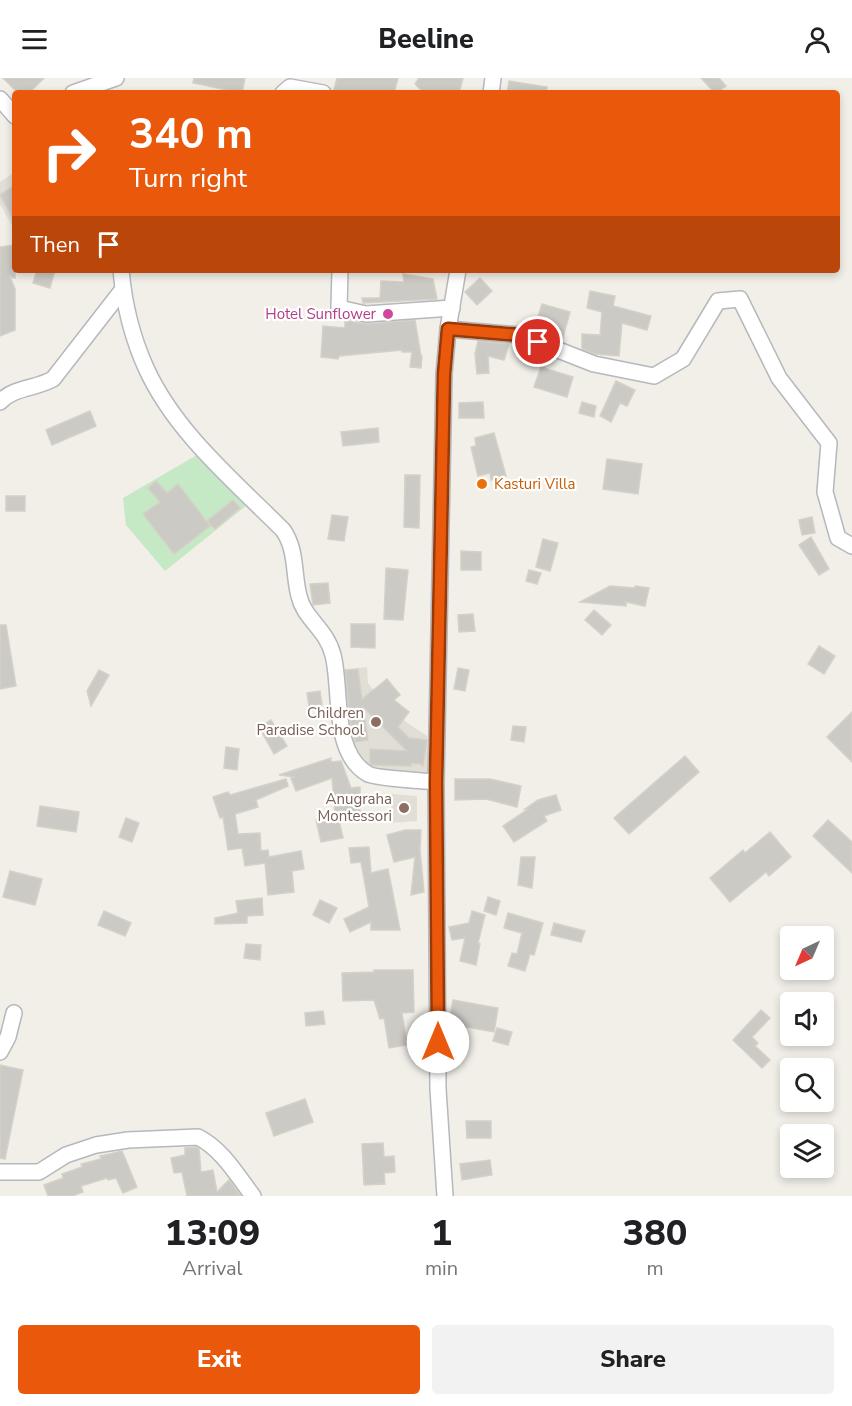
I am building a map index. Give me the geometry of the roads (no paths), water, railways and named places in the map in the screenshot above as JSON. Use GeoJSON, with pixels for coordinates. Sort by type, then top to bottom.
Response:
{"type":"FeatureCollection","features":[{"type":"Feature","properties":{"kind":"street"},"geometry":{"type":"LineString","coordinates":[[82,90],[116,78]]}},
{"type":"Feature","properties":{"kind":"street"},"geometry":{"type":"LineString","coordinates":[[287,90],[291,87],[307,90]]}},
{"type":"Feature","properties":{"kind":"street"},"geometry":{"type":"LineString","coordinates":[[0,99],[12,113]]}},
{"type":"Feature","properties":{"kind":"street"},"geometry":{"type":"LineString","coordinates":[[121,273],[132,332],[146,369],[178,421],[290,540],[299,596],[304,610],[328,639],[334,658],[343,740],[352,760],[369,775],[436,782]]}},
{"type":"Feature","properties":{"kind":"street"},"geometry":{"type":"LineString","coordinates":[[340,273],[339,308],[366,314],[452,308]]}},
{"type":"Feature","properties":{"kind":"street"},"geometry":{"type":"LineString","coordinates":[[445,1196],[438,1089],[436,782],[444,374],[448,329],[458,273]]}},
{"type":"Feature","properties":{"kind":"street"},"geometry":{"type":"LineString","coordinates":[[0,402],[13,391],[44,384],[53,379],[123,289]]}},
{"type":"Feature","properties":{"kind":"street"},"geometry":{"type":"LineString","coordinates":[[448,329],[520,335],[594,364],[654,376],[683,359],[718,301],[740,299],[779,378],[829,443],[825,492],[838,538],[852,546]]}},
{"type":"Feature","properties":{"kind":"street"},"geometry":{"type":"LineString","coordinates":[[0,1052],[8,1036],[14,1013]]}},
{"type":"Feature","properties":{"kind":"street"},"geometry":{"type":"LineString","coordinates":[[0,1172],[39,1172],[66,1155],[96,1145],[128,1140],[198,1137],[206,1140],[225,1159],[253,1196]]}},
{"type":"Feature","properties":{"kind":"place","name":"Hotel Sunflower"},"geometry":{"type":"Point","coordinates":[388,314]}},
{"type":"Feature","properties":{"kind":"place","name":"Kasturi Villa"},"geometry":{"type":"Point","coordinates":[482,484]}},
{"type":"Feature","properties":{"kind":"place","name":"Children Paradise School"},"geometry":{"type":"Point","coordinates":[376,722]}},
{"type":"Feature","properties":{"kind":"place","name":"Anugraha Montessori"},"geometry":{"type":"Point","coordinates":[404,808]}}]}
